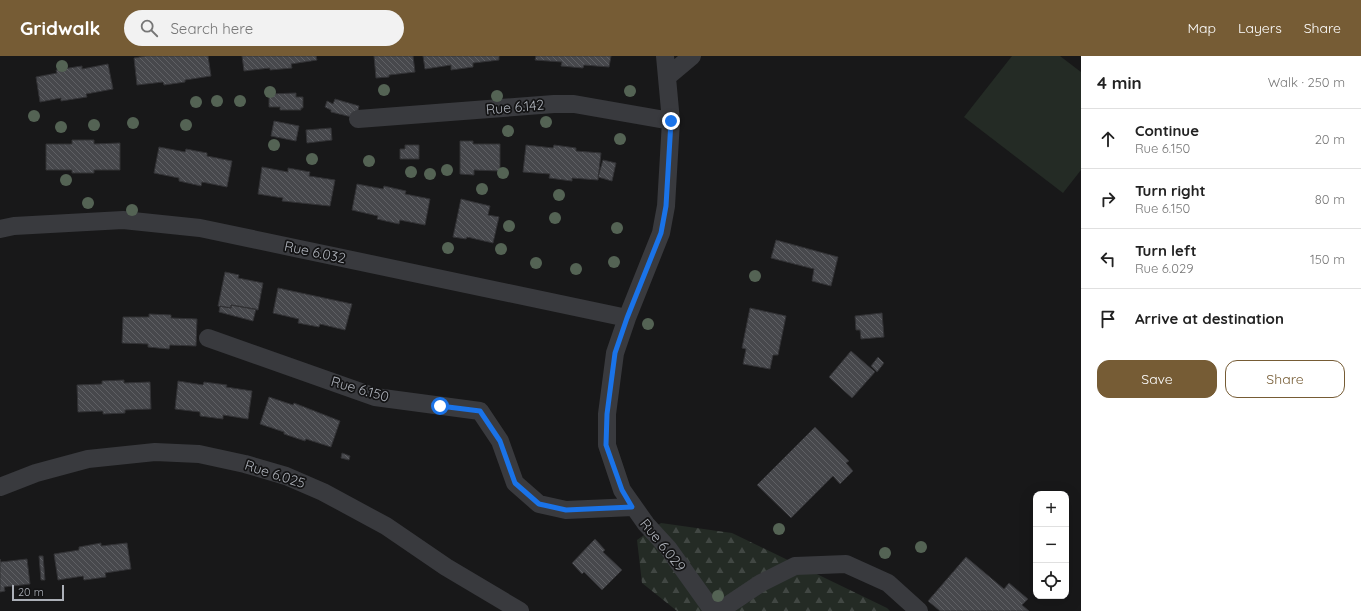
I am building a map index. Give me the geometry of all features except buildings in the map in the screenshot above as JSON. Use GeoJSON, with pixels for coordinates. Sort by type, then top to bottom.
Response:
{"type":"FeatureCollection","features":[{"type":"Feature","properties":{"kind":"street","name":"Rue 6.029"},"geometry":{"type":"LineString","coordinates":[[665,56],[671,121],[666,206],[661,233],[627,318],[615,353],[606,428],[606,445],[622,490],[632,507],[668,548],[712,611]]}},
{"type":"Feature","properties":{"kind":"street"},"geometry":{"type":"LineString","coordinates":[[667,77],[692,56]]}},
{"type":"Feature","properties":{"kind":"street","name":"Rue 6.142"},"geometry":{"type":"LineString","coordinates":[[358,119],[554,104],[574,104],[671,121]]}},
{"type":"Feature","properties":{"kind":"street","name":"Rue 6.032"},"geometry":{"type":"LineString","coordinates":[[0,229],[14,226],[123,220],[200,228],[627,318]]}},
{"type":"Feature","properties":{"kind":"street","name":"Rue 6.150"},"geometry":{"type":"LineString","coordinates":[[208,338],[375,397],[480,411],[500,441],[515,483],[539,504],[566,510],[632,507]]}},
{"type":"Feature","properties":{"kind":"street","name":"Rue 6.025"},"geometry":{"type":"LineString","coordinates":[[0,487],[36,473],[88,458],[155,452],[199,454],[245,464],[286,476],[323,492],[386,526],[446,567],[520,611]]}},
{"type":"Feature","properties":{"kind":"street"},"geometry":{"type":"LineString","coordinates":[[719,611],[761,583],[795,566],[846,564],[888,583],[919,611]]}},
{"type":"Feature","properties":{"kind":"green space"},"geometry":{"type":"Polygon","coordinates":[[[1012,56],[1060,56],[1081,72],[1081,170],[1063,193],[964,117],[1012,56]]]}},
{"type":"Feature","properties":{"kind":"green space"},"geometry":{"type":"Polygon","coordinates":[[[661,523],[732,533],[887,608],[890,611],[677,611],[642,583],[637,540],[661,523]]]}},
{"type":"Feature","properties":{"kind":"route"},"geometry":{"type":"LineString","coordinates":[[440,406],[480,411],[500,441],[515,483],[539,504],[566,510],[632,507],[622,490],[606,445],[607,414],[615,353],[627,318],[661,233],[666,206],[671,121]]}}]}
